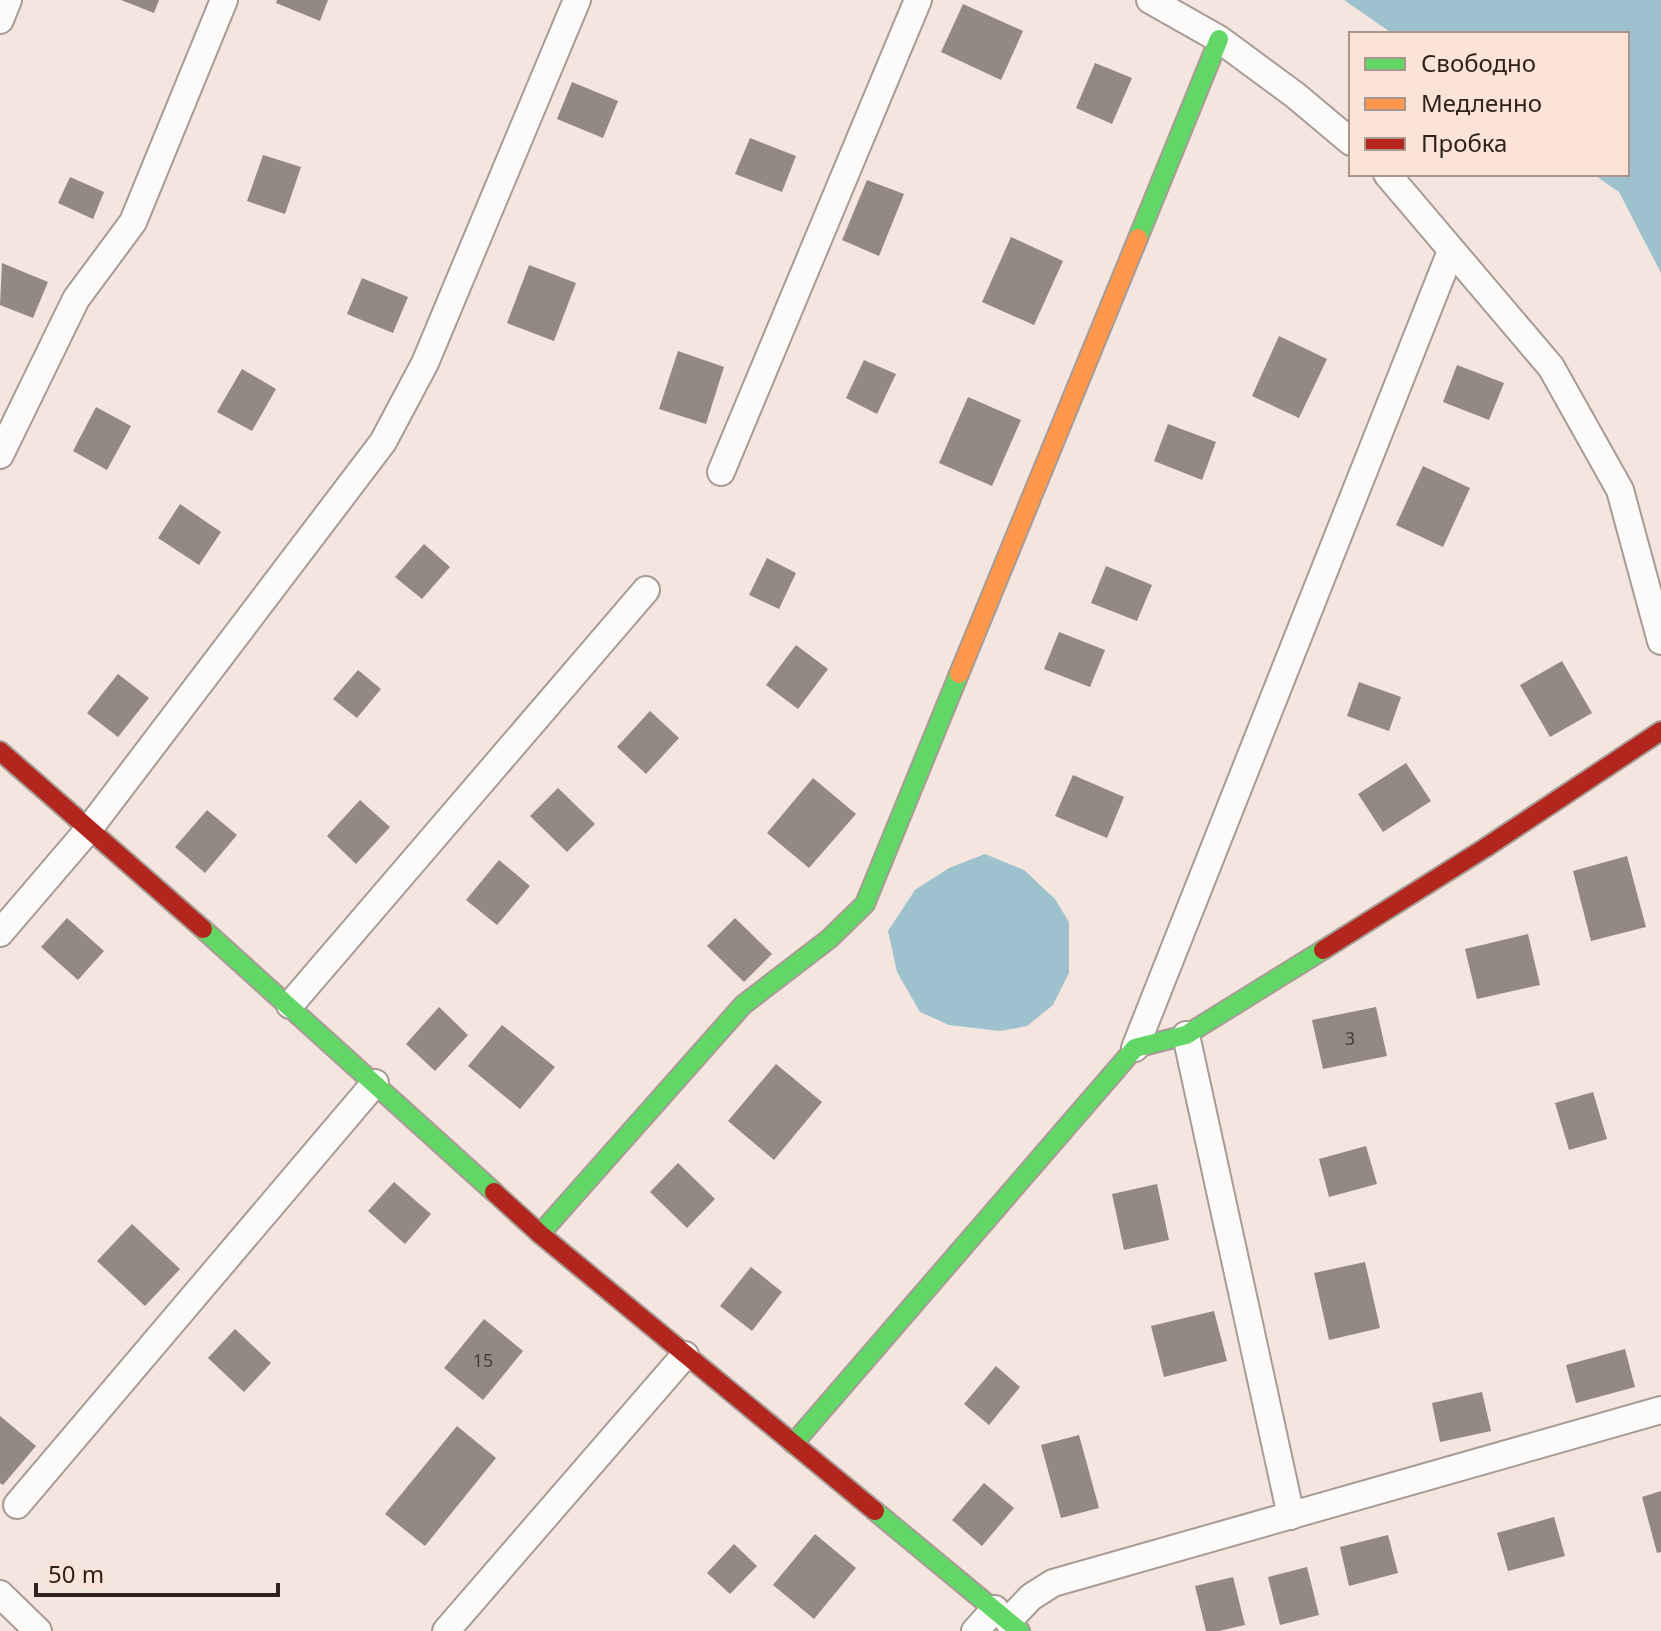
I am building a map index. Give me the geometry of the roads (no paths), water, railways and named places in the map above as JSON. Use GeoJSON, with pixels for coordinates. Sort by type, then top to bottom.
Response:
{"type":"FeatureCollection","features":[{"type":"Feature","properties":{"kind":"street"},"geometry":{"type":"LineString","coordinates":[[0,20],[8,0]]}},
{"type":"Feature","properties":{"kind":"street"},"geometry":{"type":"LineString","coordinates":[[0,455],[76,299],[133,222],[224,0]]}},
{"type":"Feature","properties":{"kind":"street"},"geometry":{"type":"LineString","coordinates":[[0,933],[89,829],[383,442],[425,363],[577,0]]}},
{"type":"Feature","properties":{"kind":"street"},"geometry":{"type":"LineString","coordinates":[[721,472],[918,0]]}},
{"type":"Feature","properties":{"kind":"street"},"geometry":{"type":"LineString","coordinates":[[1150,0],[1219,39],[1295,95],[1349,140]]}},
{"type":"Feature","properties":{"kind":"street"},"geometry":{"type":"LineString","coordinates":[[540,1234],[743,1005],[829,939],[865,904],[1219,39]]}},
{"type":"Feature","properties":{"kind":"street"},"geometry":{"type":"LineString","coordinates":[[1389,176],[1551,367],[1620,490],[1661,641]]}},
{"type":"Feature","properties":{"kind":"street"},"geometry":{"type":"LineString","coordinates":[[793,1444],[1135,1048],[1451,251]]}},
{"type":"Feature","properties":{"kind":"street"},"geometry":{"type":"LineString","coordinates":[[290,1005],[646,590]]}},
{"type":"Feature","properties":{"kind":"street"},"geometry":{"type":"LineString","coordinates":[[1135,1048],[1186,1035],[1485,848],[1661,731]]}},
{"type":"Feature","properties":{"kind":"street"},"geometry":{"type":"LineString","coordinates":[[0,751],[290,1005],[540,1234],[1008,1620]]}},
{"type":"Feature","properties":{"kind":"street"},"geometry":{"type":"LineString","coordinates":[[1186,1035],[1291,1516]]}},
{"type":"Feature","properties":{"kind":"street"},"geometry":{"type":"LineString","coordinates":[[17,1505],[375,1083]]}},
{"type":"Feature","properties":{"kind":"street"},"geometry":{"type":"LineString","coordinates":[[446,1631],[685,1355]]}},
{"type":"Feature","properties":{"kind":"street"},"geometry":{"type":"LineString","coordinates":[[975,1631],[1008,1620],[1031,1597],[1053,1583],[1661,1410]]}},
{"type":"Feature","properties":{"kind":"street"},"geometry":{"type":"LineString","coordinates":[[0,1594],[38,1631]]}},
{"type":"Feature","properties":{"kind":"water"},"geometry":{"type":"Polygon","coordinates":[[[1344,0],[1661,0],[1661,273],[1619,192],[1596,176],[1629,176],[1629,32],[1390,32],[1344,0]]]}},
{"type":"Feature","properties":{"kind":"water"},"geometry":{"type":"Polygon","coordinates":[[[985,854],[1024,870],[1055,899],[1069,922],[1069,973],[1053,1005],[1027,1026],[1000,1031],[949,1025],[920,1012],[897,972],[888,931],[915,890],[949,868],[985,854]]]}}]}
